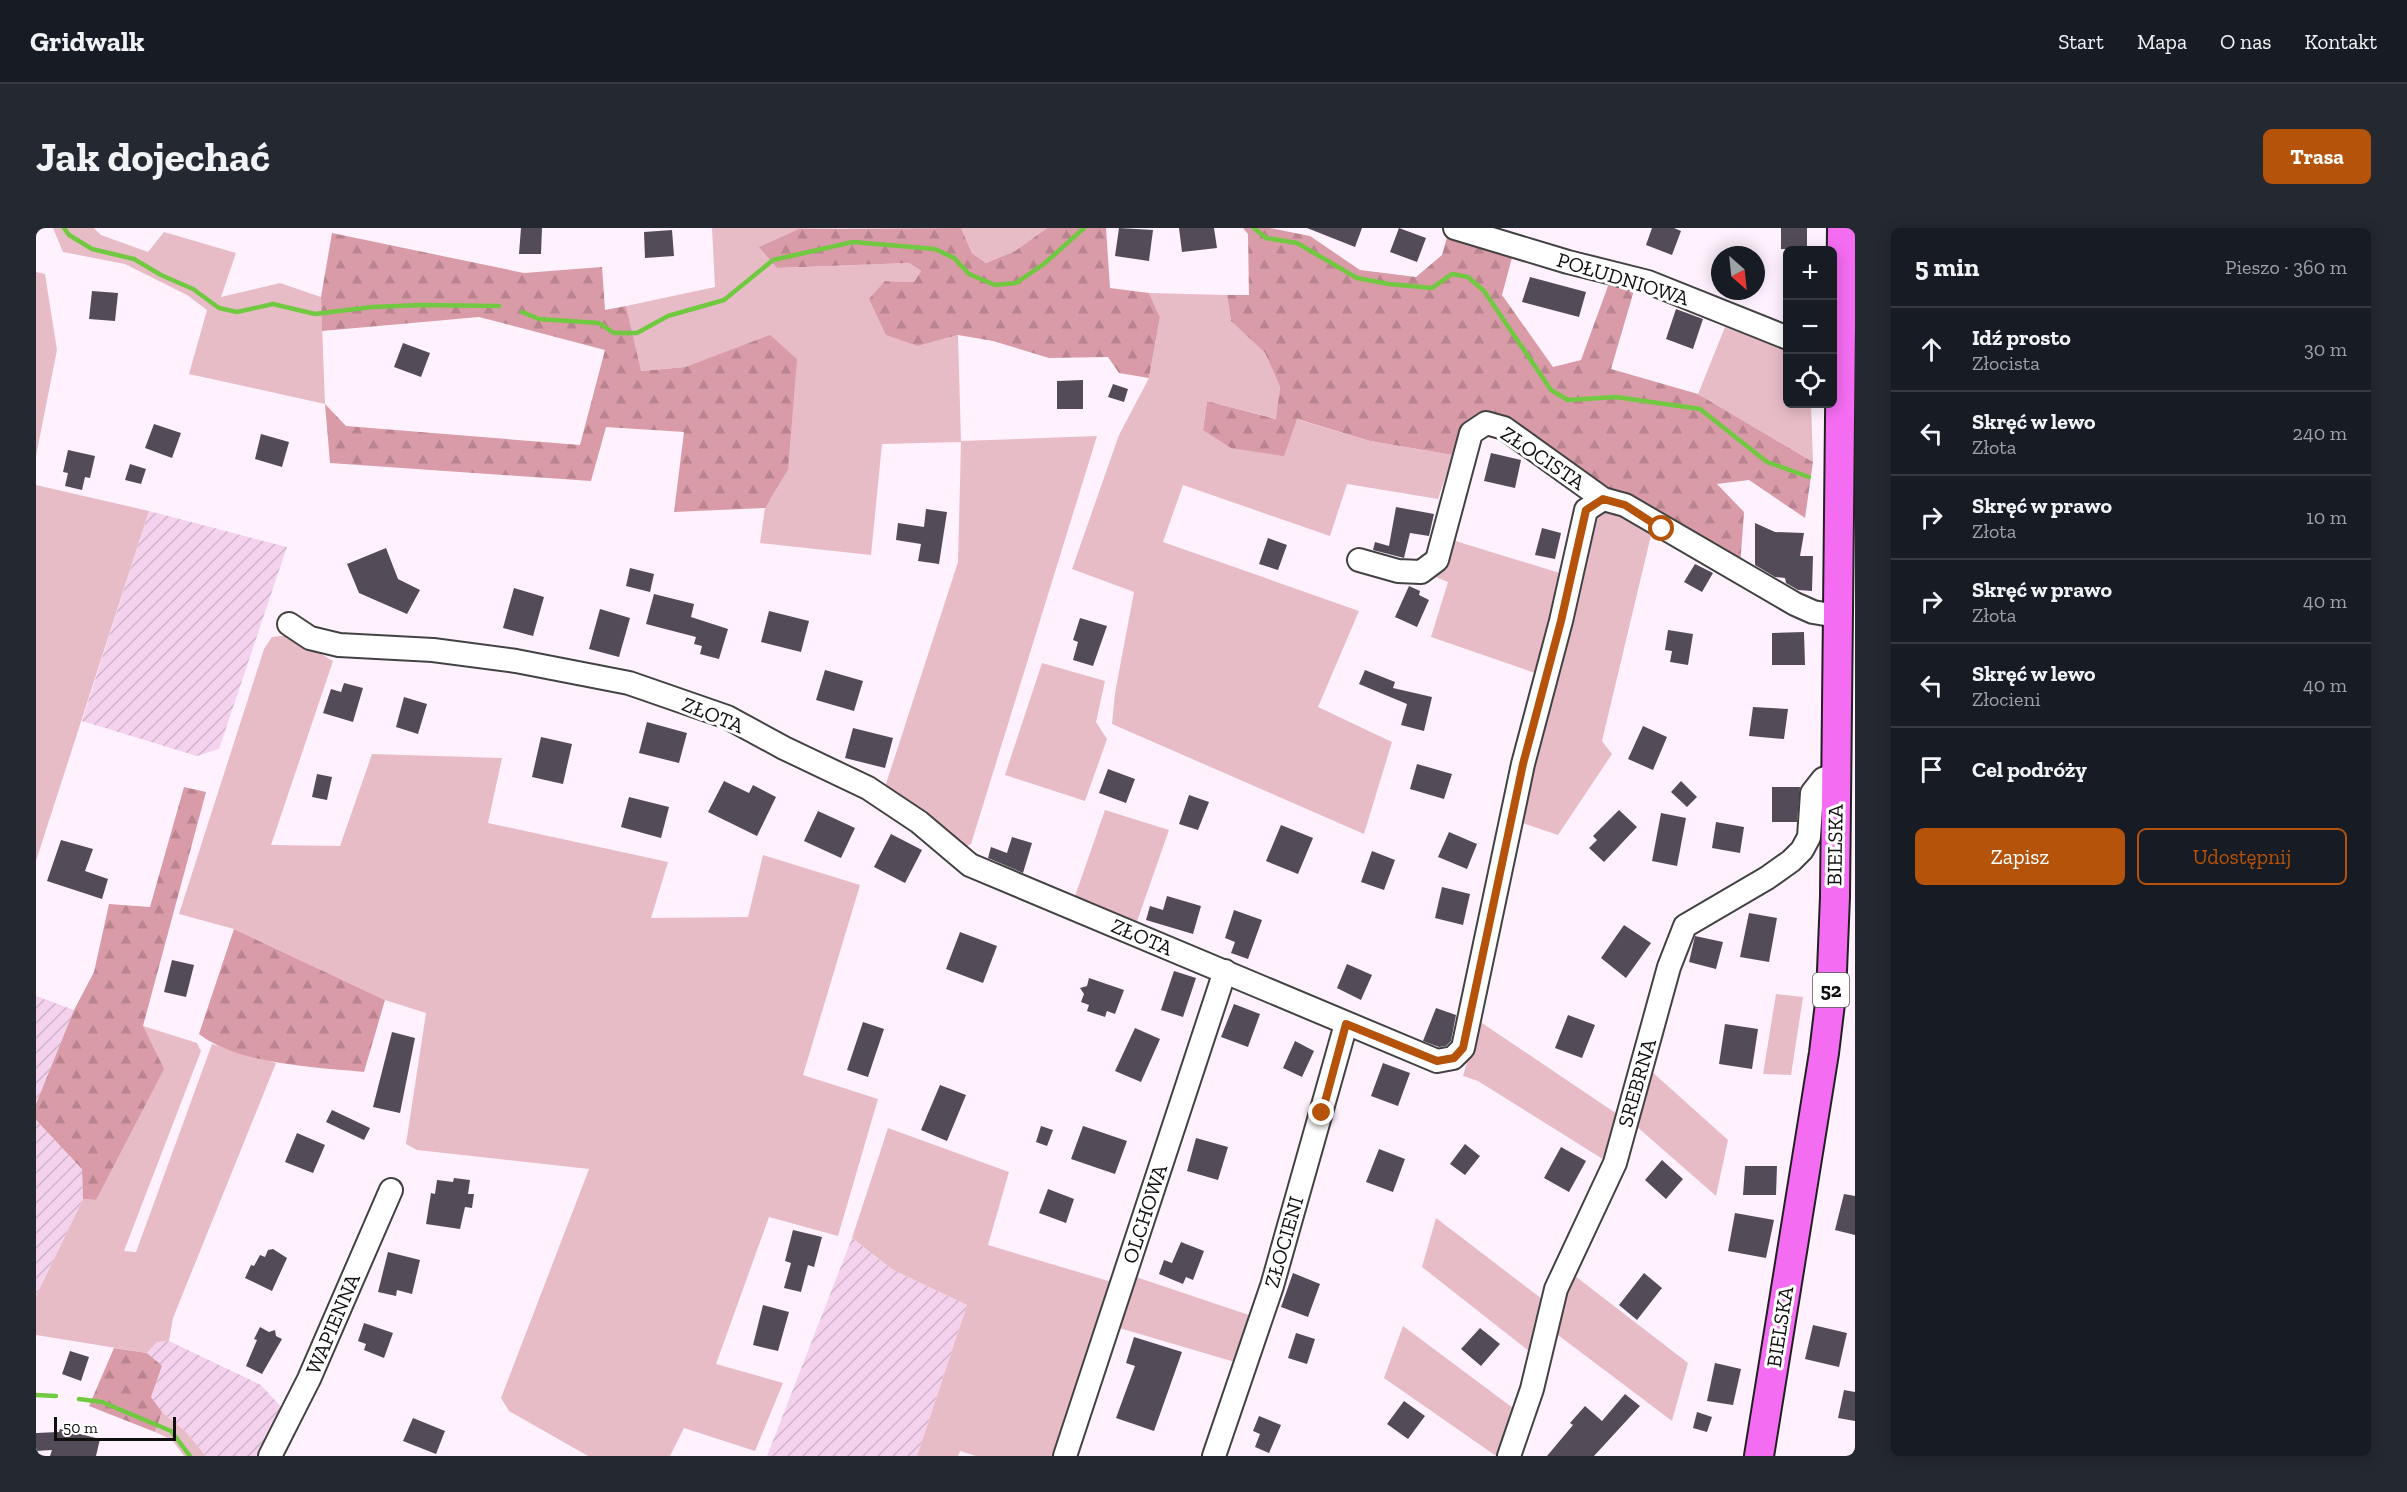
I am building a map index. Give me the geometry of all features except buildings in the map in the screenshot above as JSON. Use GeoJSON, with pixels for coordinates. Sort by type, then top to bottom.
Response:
{"type":"FeatureCollection","features":[{"type":"Feature","properties":{"kind":"main road","name":"BIELSKA"},"geometry":{"type":"LineString","coordinates":[[1837,331],[1842,228]]}},
{"type":"Feature","properties":{"kind":"main road","name":"BIELSKA"},"geometry":{"type":"LineString","coordinates":[[1759,1456],[1830,1006],[1834,930],[1839,471],[1836,354]]}},
{"type":"Feature","properties":{"kind":"street","name":"POŁUDNIOWA"},"geometry":{"type":"LineString","coordinates":[[1455,228],[1568,262],[1648,282],[1783,336]]}},
{"type":"Feature","properties":{"kind":"street","name":"ZŁOCISTA"},"geometry":{"type":"LineString","coordinates":[[1359,560],[1398,571],[1421,572],[1437,560],[1471,433],[1486,423],[1504,428],[1603,499],[1625,505],[1795,604],[1813,612],[1837,616]]}},
{"type":"Feature","properties":{"kind":"street","name":"ZŁOTA"},"geometry":{"type":"LineString","coordinates":[[289,624],[310,638],[339,645],[433,650],[516,661],[629,683],[727,717],[784,748],[868,788],[919,822],[970,865],[1437,1061],[1454,1058],[1463,1048],[1523,764],[1561,621],[1586,510],[1603,499]]}},
{"type":"Feature","properties":{"kind":"street","name":"SREBRNA"},"geometry":{"type":"LineString","coordinates":[[1509,1456],[1532,1389],[1556,1289],[1615,1163],[1669,967],[1685,926],[1767,878],[1802,850],[1809,837],[1812,793],[1823,779],[1836,774]]}},
{"type":"Feature","properties":{"kind":"street","name":"OLCHOWA"},"geometry":{"type":"LineString","coordinates":[[1065,1456],[1225,971]]}},
{"type":"Feature","properties":{"kind":"street","name":"ZŁOCIENI"},"geometry":{"type":"LineString","coordinates":[[1214,1456],[1272,1286],[1346,1024]]}},
{"type":"Feature","properties":{"kind":"street","name":"WAPIENNA"},"geometry":{"type":"LineString","coordinates":[[270,1456],[309,1379],[391,1190]]}},
{"type":"Feature","properties":{"kind":"shaded area"},"geometry":{"type":"Polygon","coordinates":[[[53,228],[94,228],[101,235],[148,252],[164,232],[236,253],[221,297],[280,283],[321,297],[325,404],[189,374],[207,310],[187,295],[125,264],[63,252],[53,228]]]}},
{"type":"Feature","properties":{"kind":"shaded area"},"geometry":{"type":"Polygon","coordinates":[[[712,228],[838,228],[799,229],[777,268],[909,263],[921,271],[914,282],[885,281],[918,346],[958,335],[961,441],[1097,436],[971,844],[960,850],[885,787],[958,562],[961,442],[882,444],[871,555],[760,543],[765,508],[788,470],[770,336],[685,367],[640,371],[626,306],[715,287],[712,228]]]}},
{"type":"Feature","properties":{"kind":"shaded area"},"geometry":{"type":"Polygon","coordinates":[[[961,228],[1047,228],[1015,251],[986,263],[972,253],[961,228]]]}},
{"type":"Feature","properties":{"kind":"shaded area"},"geometry":{"type":"Polygon","coordinates":[[[36,272],[45,274],[57,350],[36,456],[36,272]]]}},
{"type":"Feature","properties":{"kind":"shaded area"},"geometry":{"type":"Polygon","coordinates":[[[1149,293],[1227,295],[1231,321],[1265,353],[1280,387],[1277,419],[1207,401],[1203,430],[1296,419],[1370,441],[1453,455],[1438,499],[1347,484],[1330,536],[1183,485],[1163,542],[1359,611],[1318,707],[1392,742],[1364,834],[1112,724],[1115,693],[1134,592],[1072,569],[1119,435],[1149,378],[1160,317],[1149,293]]]}},
{"type":"Feature","properties":{"kind":"shaded area"},"geometry":{"type":"Polygon","coordinates":[[[1725,327],[1783,348],[1783,408],[1811,408],[1813,462],[1698,394],[1725,327]]]}},
{"type":"Feature","properties":{"kind":"shaded area"},"geometry":{"type":"Polygon","coordinates":[[[36,485],[149,511],[36,861],[36,485]]]}},
{"type":"Feature","properties":{"kind":"shaded area"},"geometry":{"type":"Polygon","coordinates":[[[1609,510],[1653,527],[1602,741],[1612,754],[1558,835],[1517,821],[1593,519],[1609,510]]]}},
{"type":"Feature","properties":{"kind":"shaded area"},"geometry":{"type":"Polygon","coordinates":[[[149,511],[287,547],[219,749],[197,756],[82,721],[149,511]]]}},
{"type":"Feature","properties":{"kind":"shaded area"},"geometry":{"type":"Polygon","coordinates":[[[1449,539],[1563,574],[1541,675],[1431,637],[1448,582],[1433,576],[1449,539]]]}},
{"type":"Feature","properties":{"kind":"shaded area"},"geometry":{"type":"Polygon","coordinates":[[[289,635],[333,661],[271,845],[340,846],[372,754],[502,758],[488,823],[668,862],[651,918],[748,917],[763,855],[860,885],[803,1075],[878,1099],[838,1236],[769,1217],[716,1364],[783,1383],[755,1451],[684,1428],[670,1456],[588,1456],[509,1411],[501,1398],[589,1169],[417,1150],[406,1144],[426,1013],[385,1000],[234,929],[179,914],[264,649],[272,637],[289,635]]]}},
{"type":"Feature","properties":{"kind":"shaded area"},"geometry":{"type":"Polygon","coordinates":[[[1042,663],[1105,681],[1096,722],[1107,739],[1085,801],[1005,775],[1042,663]]]}},
{"type":"Feature","properties":{"kind":"shaded area"},"geometry":{"type":"Polygon","coordinates":[[[1105,810],[1169,830],[1135,927],[1074,899],[1105,810]]]}},
{"type":"Feature","properties":{"kind":"shaded area"},"geometry":{"type":"Polygon","coordinates":[[[1776,994],[1803,997],[1791,1075],[1763,1074],[1776,994]]]}},
{"type":"Feature","properties":{"kind":"shaded area"},"geometry":{"type":"Polygon","coordinates":[[[36,996],[74,1010],[36,1104],[36,996]]]}},
{"type":"Feature","properties":{"kind":"shaded area"},"geometry":{"type":"Polygon","coordinates":[[[1479,1021],[1620,1116],[1609,1163],[1478,1081],[1463,1076],[1479,1021]]]}},
{"type":"Feature","properties":{"kind":"shaded area"},"geometry":{"type":"Polygon","coordinates":[[[143,1026],[197,1043],[201,1051],[124,1251],[136,1252],[212,1044],[276,1063],[173,1318],[169,1341],[157,1342],[147,1353],[36,1335],[36,1296],[83,1199],[96,1200],[143,1026]]]}},
{"type":"Feature","properties":{"kind":"shaded area"},"geometry":{"type":"Polygon","coordinates":[[[1650,1070],[1728,1140],[1716,1196],[1635,1125],[1650,1070]]]}},
{"type":"Feature","properties":{"kind":"shaded area"},"geometry":{"type":"Polygon","coordinates":[[[36,1120],[82,1169],[83,1199],[36,1296],[36,1120]]]}},
{"type":"Feature","properties":{"kind":"shaded area"},"geometry":{"type":"Polygon","coordinates":[[[888,1128],[1009,1172],[988,1245],[1115,1283],[1054,1456],[976,1456],[960,1451],[958,1456],[917,1456],[967,1305],[893,1270],[852,1238],[888,1128]]]}},
{"type":"Feature","properties":{"kind":"shaded area"},"geometry":{"type":"Polygon","coordinates":[[[1436,1218],[1546,1302],[1534,1355],[1422,1267],[1436,1218]]]}},
{"type":"Feature","properties":{"kind":"shaded area"},"geometry":{"type":"Polygon","coordinates":[[[852,1238],[893,1270],[967,1305],[917,1456],[767,1456],[852,1238]]]}},
{"type":"Feature","properties":{"kind":"shaded area"},"geometry":{"type":"Polygon","coordinates":[[[1133,1276],[1255,1317],[1238,1363],[1116,1327],[1133,1276]]]}},
{"type":"Feature","properties":{"kind":"shaded area"},"geometry":{"type":"Polygon","coordinates":[[[1575,1276],[1688,1363],[1672,1421],[1554,1332],[1561,1295],[1575,1276]]]}},
{"type":"Feature","properties":{"kind":"shaded area"},"geometry":{"type":"Polygon","coordinates":[[[1403,1326],[1517,1411],[1501,1456],[1496,1456],[1384,1378],[1403,1326]]]}},
{"type":"Feature","properties":{"kind":"shaded area"},"geometry":{"type":"Polygon","coordinates":[[[169,1341],[261,1385],[284,1410],[263,1456],[206,1456],[186,1432],[162,1412],[151,1397],[162,1367],[147,1353],[157,1342],[169,1341]]]}},
{"type":"Feature","properties":{"kind":"shaded area"},"geometry":{"type":"Polygon","coordinates":[[[162,1412],[186,1432],[206,1456],[184,1456],[172,1440],[155,1432],[162,1412]]]}},
{"type":"Feature","properties":{"kind":"green space"},"geometry":{"type":"Polygon","coordinates":[[[961,228],[972,253],[986,263],[1015,251],[1047,228],[1106,228],[1110,288],[1149,293],[1160,317],[1149,378],[1119,373],[1108,357],[1049,358],[993,341],[958,335],[918,346],[886,335],[869,299],[885,281],[914,282],[921,271],[909,263],[777,268],[759,247],[799,229],[961,228]]]}},
{"type":"Feature","properties":{"kind":"green space"},"geometry":{"type":"Polygon","coordinates":[[[1243,228],[1270,228],[1310,236],[1360,270],[1416,277],[1442,255],[1448,234],[1513,254],[1502,295],[1553,367],[1581,360],[1608,286],[1635,287],[1611,369],[1698,394],[1813,462],[1805,518],[1749,480],[1717,484],[1744,512],[1740,567],[1603,492],[1502,420],[1467,429],[1453,455],[1370,441],[1297,419],[1284,456],[1231,448],[1203,430],[1207,401],[1276,419],[1280,387],[1265,353],[1231,321],[1227,295],[1249,295],[1248,234],[1243,228]]]}},
{"type":"Feature","properties":{"kind":"green space"},"geometry":{"type":"Polygon","coordinates":[[[332,233],[524,273],[602,267],[605,310],[626,306],[641,371],[685,367],[770,335],[797,359],[788,470],[765,508],[674,512],[684,432],[606,427],[591,481],[330,463],[325,404],[346,426],[580,445],[605,350],[479,317],[322,331],[321,297],[332,233]]]}},
{"type":"Feature","properties":{"kind":"green space"},"geometry":{"type":"Polygon","coordinates":[[[184,787],[206,792],[143,1026],[164,1069],[96,1200],[83,1199],[82,1169],[36,1120],[36,1104],[74,1010],[94,972],[109,904],[150,907],[184,787]]]}},
{"type":"Feature","properties":{"kind":"green space"},"geometry":{"type":"Polygon","coordinates":[[[234,929],[385,1000],[364,1072],[301,1066],[256,1058],[216,1044],[199,1034],[234,929]]]}},
{"type":"Feature","properties":{"kind":"green space"},"geometry":{"type":"Polygon","coordinates":[[[114,1348],[147,1353],[162,1366],[151,1397],[162,1412],[155,1432],[89,1406],[114,1348]]]}},
{"type":"Feature","properties":{"kind":"waterway"},"geometry":{"type":"LineString","coordinates":[[64,228],[69,235],[92,249],[134,259],[161,275],[193,289],[219,308],[237,312],[273,304],[315,314],[372,307],[499,306]]}},
{"type":"Feature","properties":{"kind":"waterway"},"geometry":{"type":"LineString","coordinates":[[522,312],[539,319],[599,323],[614,333],[637,333],[668,316],[724,300],[773,260],[853,242],[935,249],[954,258],[969,274],[995,285],[1016,283],[1044,264],[1084,228]]}},
{"type":"Feature","properties":{"kind":"waterway"},"geometry":{"type":"LineString","coordinates":[[1254,228],[1266,238],[1297,243],[1357,278],[1432,288],[1452,274],[1468,277],[1484,291],[1551,390],[1568,400],[1616,397],[1700,409],[1767,462],[1809,477]]}},
{"type":"Feature","properties":{"kind":"waterway"},"geometry":{"type":"LineString","coordinates":[[36,1395],[56,1396]]}},
{"type":"Feature","properties":{"kind":"waterway"},"geometry":{"type":"LineString","coordinates":[[79,1399],[102,1402],[171,1431],[190,1456]]}},
{"type":"Feature","properties":{"kind":"route"},"geometry":{"type":"LineString","coordinates":[[1322,1113],[1346,1024],[1437,1061],[1454,1058],[1463,1048],[1523,764],[1561,621],[1586,510],[1603,499],[1625,505],[1662,529]]}}]}
